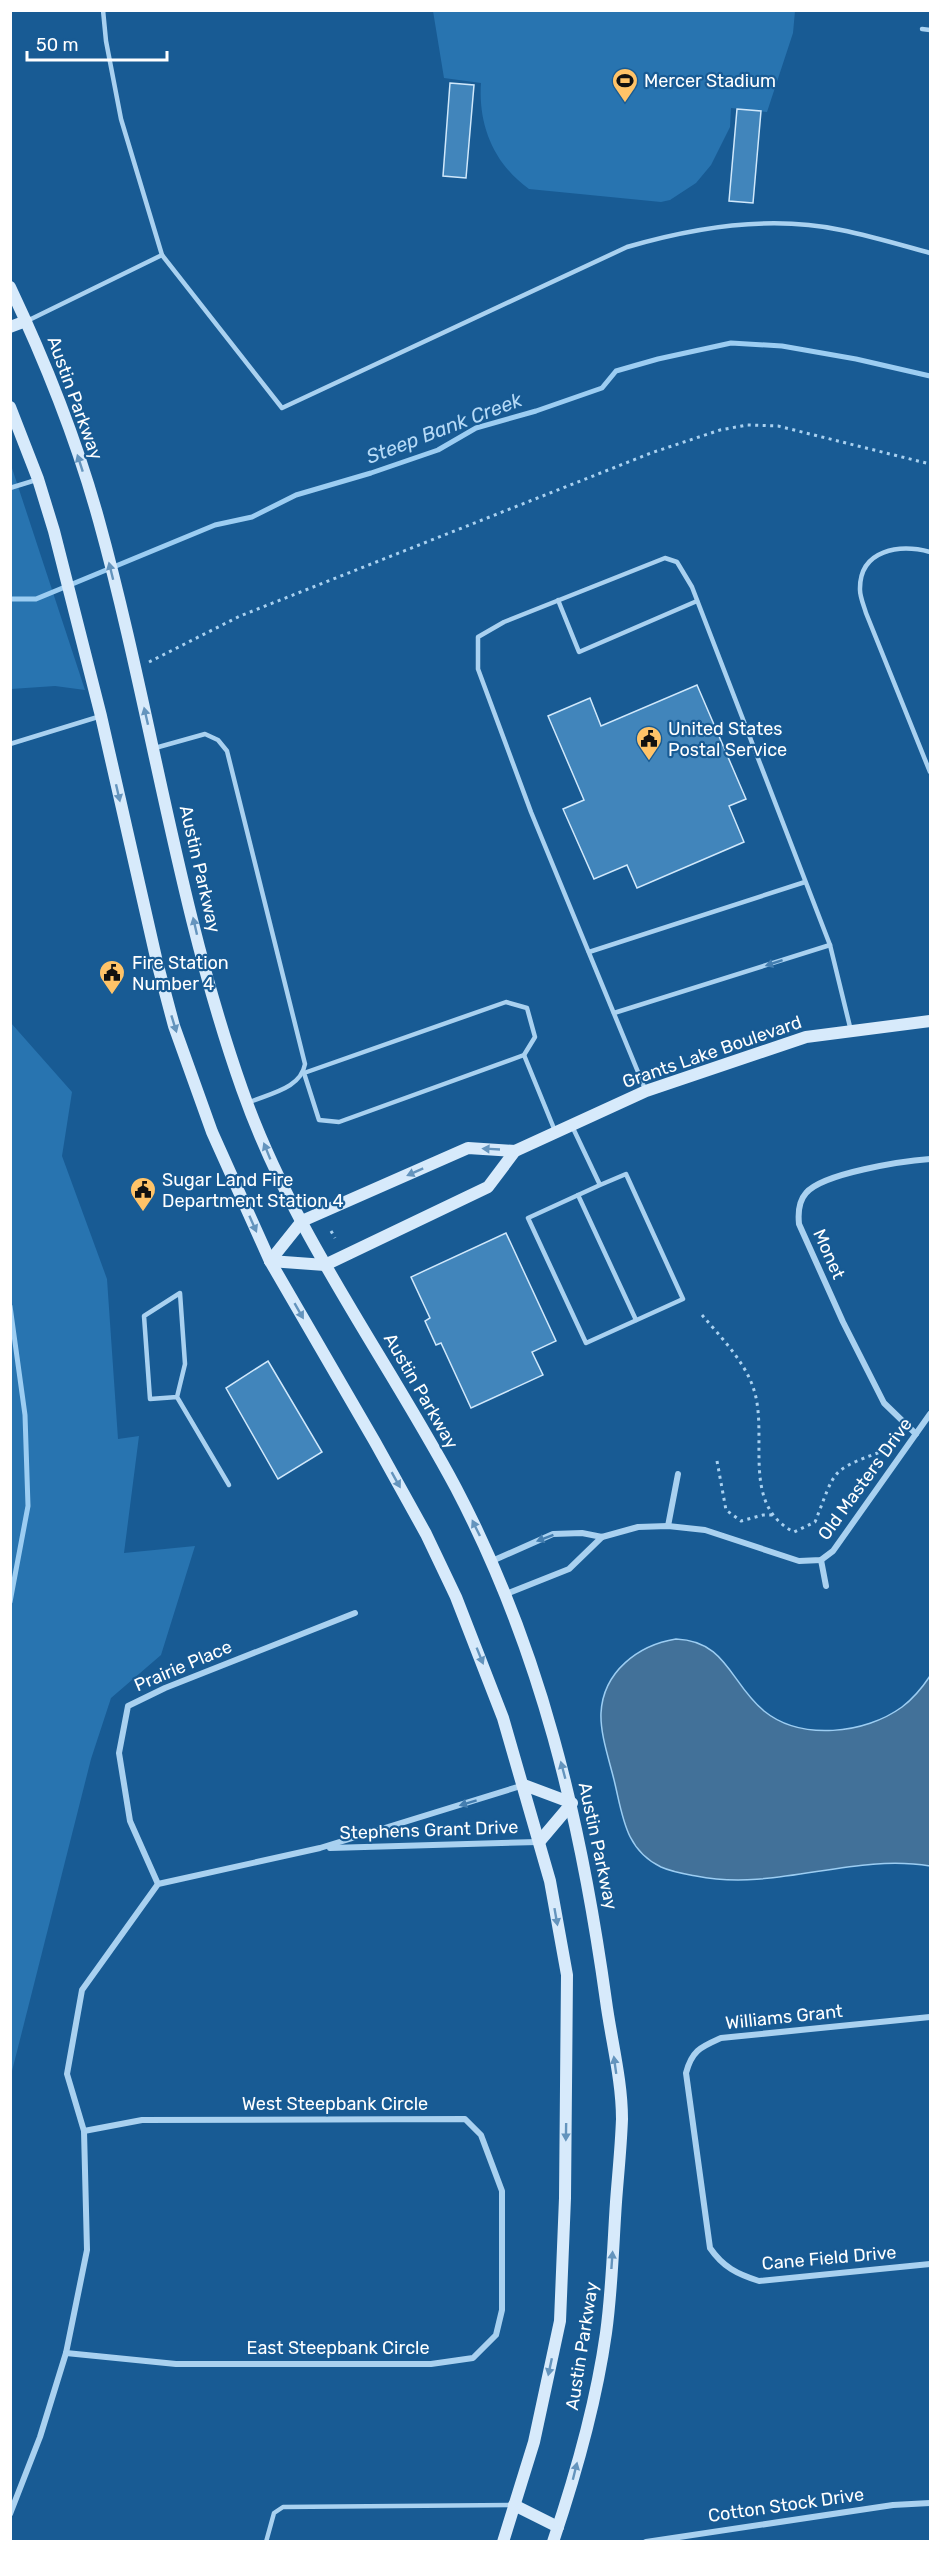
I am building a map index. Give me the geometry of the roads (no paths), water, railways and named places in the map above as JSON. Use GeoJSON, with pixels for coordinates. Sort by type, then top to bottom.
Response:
{"type":"FeatureCollection","features":[{"type":"Feature","properties":{"kind":"main road","name":"Austin Parkway"},"geometry":{"type":"LineString","coordinates":[[10,287],[64,415],[98,519],[201,953],[221,1024],[248,1103],[273,1165],[325,1265],[455,1486],[492,1561],[540,1685],[572,1803],[594,1911],[622,2114],[606,2333],[588,2424],[553,2541]]}},
{"type":"Feature","properties":{"kind":"main road"},"geometry":{"type":"LineString","coordinates":[[10,327],[26,321]]}},
{"type":"Feature","properties":{"kind":"main road","name":"Austin Parkway"},"geometry":{"type":"LineString","coordinates":[[10,407],[38,479],[54,531],[101,716],[174,1026],[212,1132],[270,1261],[375,1442],[451,1586],[484,1665],[524,1785],[550,1881],[567,1975],[565,2198],[560,2321],[534,2442],[502,2541]]}},
{"type":"Feature","properties":{"kind":"main road","name":"Grants Lake Boulevard"},"geometry":{"type":"LineString","coordinates":[[270,1261],[325,1265],[488,1187],[514,1151],[571,1123],[646,1091],[806,1037],[930,1021]]}},
{"type":"Feature","properties":{"kind":"main road","name":"Grants Lake Boulevard"},"geometry":{"type":"LineString","coordinates":[[270,1261],[302,1221],[468,1148],[514,1151]]}},
{"type":"Feature","properties":{"kind":"main road"},"geometry":{"type":"LineString","coordinates":[[524,1785],[572,1803],[539,1842]]}},
{"type":"Feature","properties":{"kind":"main road"},"geometry":{"type":"LineString","coordinates":[[514,2505],[558,2527]]}},
{"type":"Feature","properties":{"kind":"street","name":"Monet"},"geometry":{"type":"LineString","coordinates":[[916,1434],[884,1403],[843,1322],[799,1224],[798,1209],[804,1195],[829,1179],[903,1161],[930,1159]]}},
{"type":"Feature","properties":{"kind":"street","name":"Old Masters Drive"},"geometry":{"type":"LineString","coordinates":[[492,1561],[553,1534],[582,1533],[602,1537],[638,1527],[668,1526],[705,1530],[799,1561],[821,1560],[833,1551],[930,1414]]}},
{"type":"Feature","properties":{"kind":"street"},"geometry":{"type":"LineString","coordinates":[[668,1526],[678,1474]]}},
{"type":"Feature","properties":{"kind":"street","name":"Old Masters Drive"},"geometry":{"type":"LineString","coordinates":[[506,1594],[568,1569],[602,1537]]}},
{"type":"Feature","properties":{"kind":"street","name":"Old Masters Drive"},"geometry":{"type":"LineString","coordinates":[[821,1560],[826,1586]]}},
{"type":"Feature","properties":{"kind":"street","name":"Prairie Place"},"geometry":{"type":"LineString","coordinates":[[158,1884],[130,1821],[119,1753],[128,1706],[165,1688],[355,1613]]}},
{"type":"Feature","properties":{"kind":"street","name":"Stephens Grant Drive"},"geometry":{"type":"LineString","coordinates":[[158,1884],[320,1848],[524,1785]]}},
{"type":"Feature","properties":{"kind":"street","name":"Stephens Grant Drive"},"geometry":{"type":"LineString","coordinates":[[320,1848],[539,1842]]}},
{"type":"Feature","properties":{"kind":"street"},"geometry":{"type":"LineString","coordinates":[[10,2514],[40,2436],[66,2354],[87,2250],[84,2131],[67,2074],[82,1990],[158,1884]]}},
{"type":"Feature","properties":{"kind":"street","name":"Williams Grant"},"geometry":{"type":"LineString","coordinates":[[698,2172],[687,2073],[690,2057],[702,2047],[722,2038],[930,2017]]}},
{"type":"Feature","properties":{"kind":"street","name":"West Steepbank Circle"},"geometry":{"type":"LineString","coordinates":[[84,2131],[142,2120],[465,2119],[481,2135],[502,2191],[502,2232]]}},
{"type":"Feature","properties":{"kind":"street","name":"Cane Field Drive"},"geometry":{"type":"LineString","coordinates":[[698,2172],[710,2248],[721,2264],[740,2275],[759,2281],[930,2264]]}},
{"type":"Feature","properties":{"kind":"street","name":"East Steepbank Circle"},"geometry":{"type":"LineString","coordinates":[[66,2354],[176,2364],[430,2364],[473,2358],[496,2335],[502,2310],[502,2232]]}},
{"type":"Feature","properties":{"kind":"street","name":"Cotton Stock Drive"},"geometry":{"type":"LineString","coordinates":[[646,2541],[893,2505],[930,2503]]}},
{"type":"Feature","properties":{"kind":"lane"},"geometry":{"type":"LineString","coordinates":[[103,10],[106,41],[121,119],[162,255],[282,408],[627,247],[678,232],[773,223],[840,229],[930,253]]}},
{"type":"Feature","properties":{"kind":"lane"},"geometry":{"type":"LineString","coordinates":[[922,29],[930,30]]}},
{"type":"Feature","properties":{"kind":"lane"},"geometry":{"type":"LineString","coordinates":[[26,321],[162,255]]}},
{"type":"Feature","properties":{"kind":"lane"},"geometry":{"type":"LineString","coordinates":[[10,488],[38,479]]}},
{"type":"Feature","properties":{"kind":"lane"},"geometry":{"type":"LineString","coordinates":[[930,552],[904,547],[888,549],[877,555],[862,574],[860,590],[866,613],[930,772]]}},
{"type":"Feature","properties":{"kind":"lane"},"geometry":{"type":"LineString","coordinates":[[646,1091],[531,812],[478,669],[478,637],[504,622],[665,558],[676,562],[698,601],[830,945],[851,1031]]}},
{"type":"Feature","properties":{"kind":"lane"},"geometry":{"type":"LineString","coordinates":[[558,600],[579,652],[698,601]]}},
{"type":"Feature","properties":{"kind":"lane"},"geometry":{"type":"LineString","coordinates":[[10,744],[101,716]]}},
{"type":"Feature","properties":{"kind":"lane"},"geometry":{"type":"LineString","coordinates":[[154,748],[205,734],[218,740],[226,751],[305,1064],[304,1073],[320,1120],[339,1122],[524,1055],[535,1037],[527,1008],[506,1002],[304,1073],[296,1082],[248,1103]]}},
{"type":"Feature","properties":{"kind":"lane"},"geometry":{"type":"LineString","coordinates":[[589,952],[805,882]]}},
{"type":"Feature","properties":{"kind":"lane"},"geometry":{"type":"LineString","coordinates":[[614,1013],[830,945]]}},
{"type":"Feature","properties":{"kind":"lane"},"geometry":{"type":"LineString","coordinates":[[524,1055],[555,1131]]}},
{"type":"Feature","properties":{"kind":"lane"},"geometry":{"type":"LineString","coordinates":[[571,1123],[600,1185]]}},
{"type":"Feature","properties":{"kind":"lane"},"geometry":{"type":"LineString","coordinates":[[626,1174],[683,1299],[586,1343],[528,1218],[578,1195],[626,1174]]}},
{"type":"Feature","properties":{"kind":"lane"},"geometry":{"type":"LineString","coordinates":[[578,1195],[636,1320]]}},
{"type":"Feature","properties":{"kind":"lane"},"geometry":{"type":"LineString","coordinates":[[177,1397],[150,1399],[144,1316],[180,1293],[185,1364],[177,1397],[229,1485]]}},
{"type":"Feature","properties":{"kind":"lane"},"geometry":{"type":"LineString","coordinates":[[266,2541],[274,2513],[283,2507],[514,2505]]}},
{"type":"Feature","properties":{"kind":"waterway","name":"Steep Bank Creek"},"geometry":{"type":"LineString","coordinates":[[10,599],[36,599],[215,525],[252,517],[296,495],[438,450],[476,428],[536,411],[602,388],[616,371],[658,359],[731,343],[782,346],[856,359],[930,376]]}},
{"type":"Feature","properties":{"kind":"waterway","name":"Steep Bank Creek"},"geometry":{"type":"LineString","coordinates":[[10,1306],[25,1415],[28,1506],[10,1602]]}},
{"type":"Feature","properties":{"kind":"place","name":"Mercer Stadium"},"geometry":{"type":"Point","coordinates":[625,104]}},
{"type":"Feature","properties":{"kind":"place","name":"United States Postal Service"},"geometry":{"type":"Point","coordinates":[649,762]}},
{"type":"Feature","properties":{"kind":"place","name":"Fire Station Number 4"},"geometry":{"type":"Point","coordinates":[112,996]}},
{"type":"Feature","properties":{"kind":"place","name":"Sugar Land Fire Department Station 4"},"geometry":{"type":"Point","coordinates":[143,1213]}}]}
